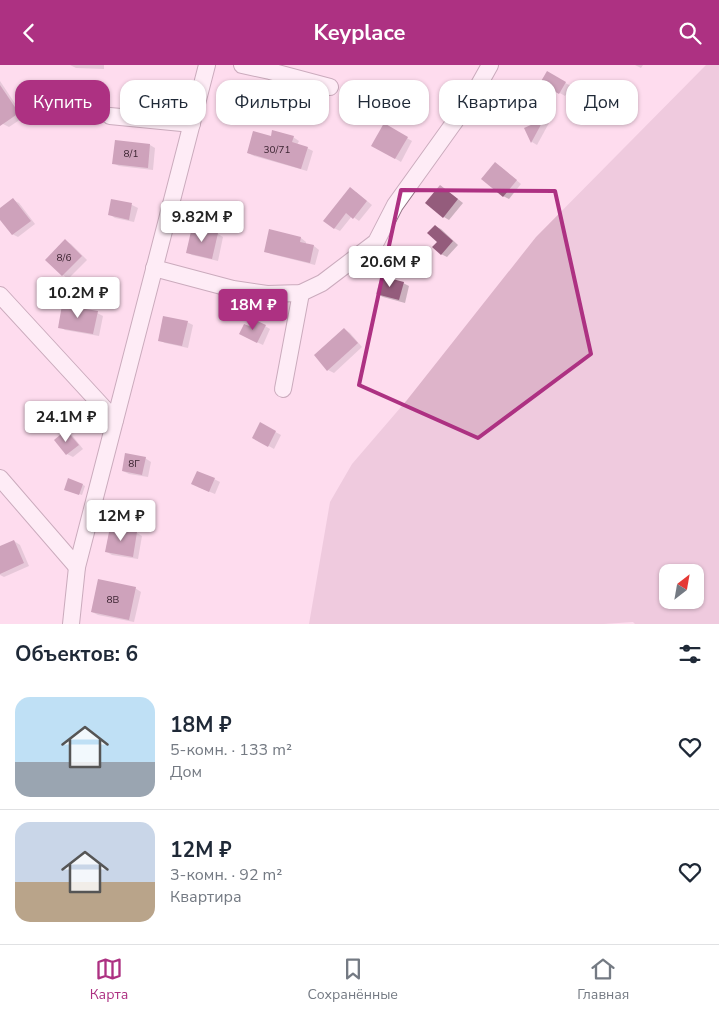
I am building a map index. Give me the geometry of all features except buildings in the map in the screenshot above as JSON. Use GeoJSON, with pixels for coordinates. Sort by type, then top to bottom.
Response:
{"type":"FeatureCollection","features":[{"type":"Feature","properties":{"kind":"street"},"geometry":{"type":"LineString","coordinates":[[203,80],[207,65]]}},
{"type":"Feature","properties":{"kind":"street"},"geometry":{"type":"LineString","coordinates":[[242,65],[330,87]]}},
{"type":"Feature","properties":{"kind":"street"},"geometry":{"type":"LineString","coordinates":[[154,268],[233,289],[267,294],[301,293],[322,283],[376,242],[395,205],[471,99],[490,65]]}},
{"type":"Feature","properties":{"kind":"street"},"geometry":{"type":"LineString","coordinates":[[110,115],[120,116]]}},
{"type":"Feature","properties":{"kind":"street"},"geometry":{"type":"LineString","coordinates":[[71,624],[77,567],[192,125]]}},
{"type":"Feature","properties":{"kind":"street"},"geometry":{"type":"LineString","coordinates":[[283,389],[301,293]]}},
{"type":"Feature","properties":{"kind":"street"},"geometry":{"type":"LineString","coordinates":[[0,295],[115,420]]}},
{"type":"Feature","properties":{"kind":"street"},"geometry":{"type":"LineString","coordinates":[[0,478],[77,567]]}},
{"type":"Feature","properties":{"kind":"highlighted area"},"geometry":{"type":"Polygon","coordinates":[[[401,190],[555,191],[591,354],[478,438],[359,385],[401,190]]]}},
{"type":"Feature","properties":{"kind":"shaded area"},"geometry":{"type":"Polygon","coordinates":[[[706,65],[719,65],[719,624],[635,624],[633,622],[604,624],[309,624],[330,502],[352,464],[407,400],[536,237],[706,65]]]}}]}
